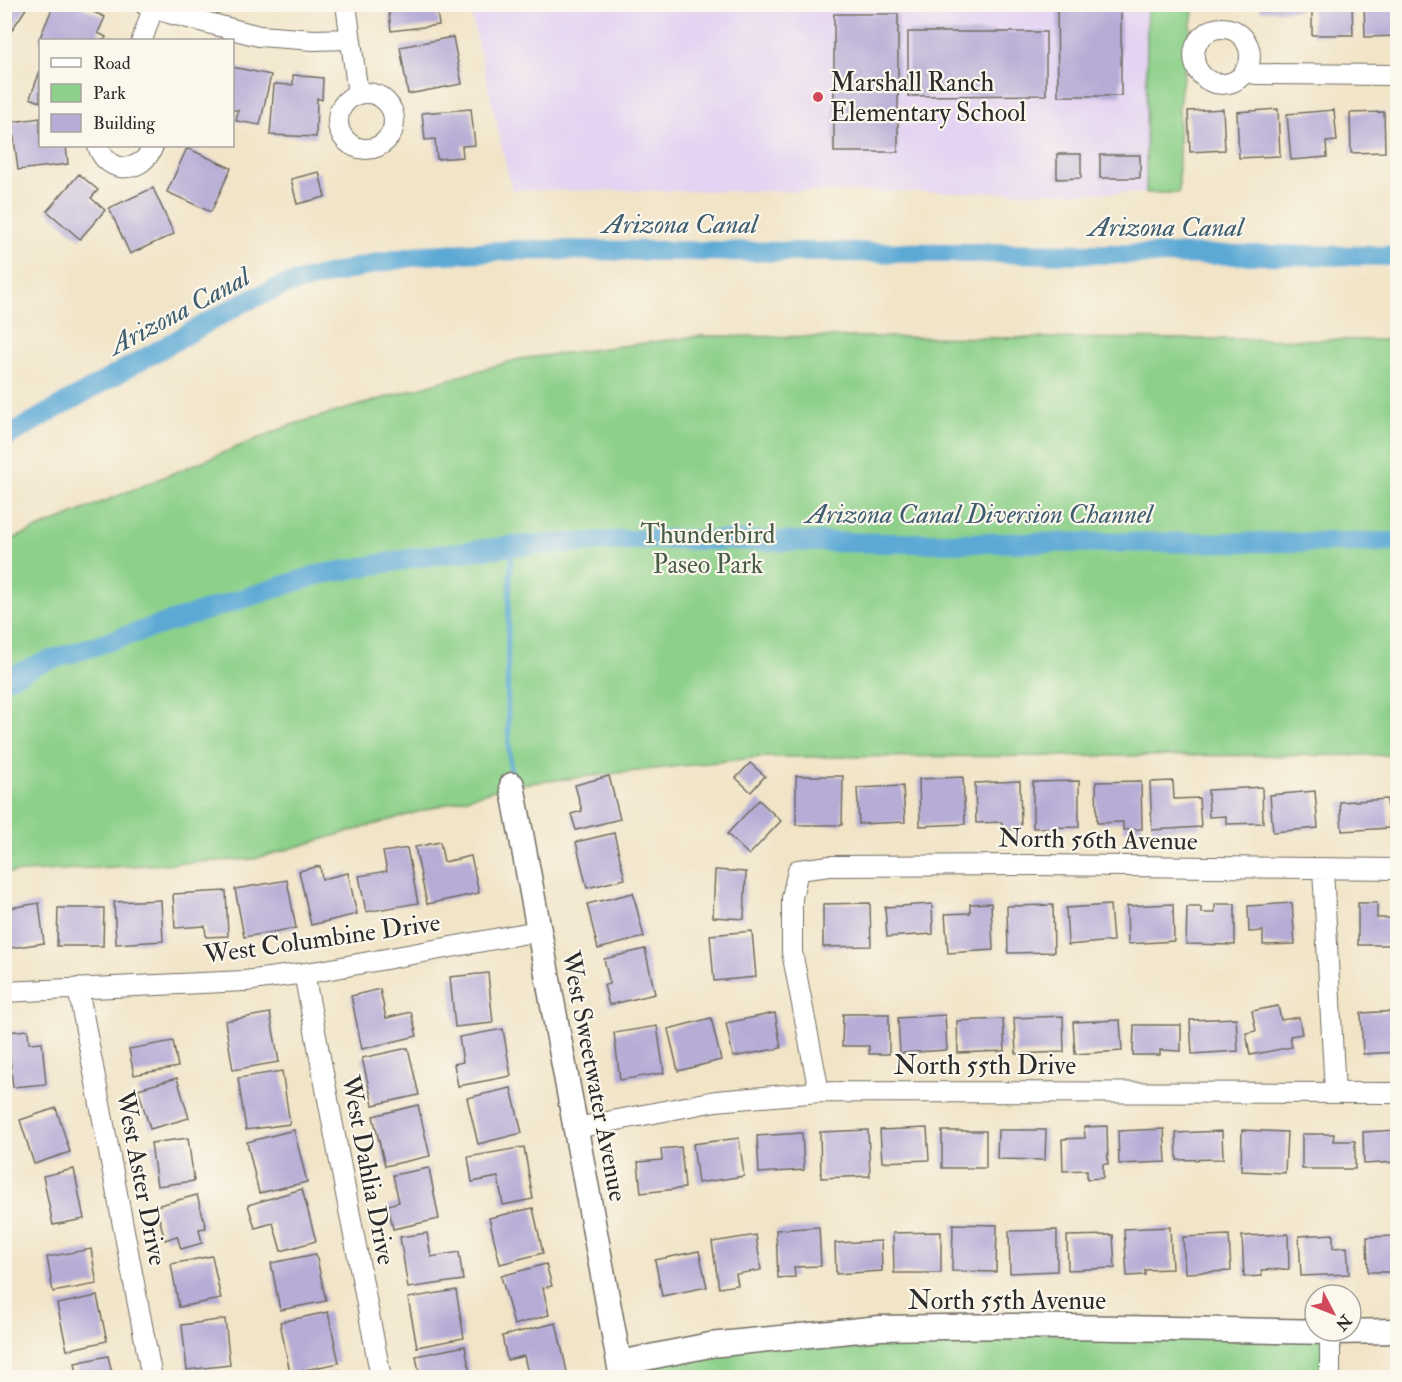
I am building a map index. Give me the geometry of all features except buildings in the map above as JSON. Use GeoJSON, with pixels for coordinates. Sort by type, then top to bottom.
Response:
{"type":"FeatureCollection","features":[{"type":"Feature","properties":{"kind":"street"},"geometry":{"type":"LineString","coordinates":[[345,4],[358,94]]}},
{"type":"Feature","properties":{"kind":"street"},"geometry":{"type":"LineString","coordinates":[[142,39],[148,6],[259,36],[314,40],[349,39]]}},
{"type":"Feature","properties":{"kind":"street"},"geometry":{"type":"LineString","coordinates":[[1245,70],[1255,74],[1398,75]]}},
{"type":"Feature","properties":{"kind":"street"},"geometry":{"type":"LineString","coordinates":[[99,147],[111,164],[120,167],[138,165],[152,147]]}},
{"type":"Feature","properties":{"kind":"street","name":"West Sweetwater Avenue"},"geometry":{"type":"LineString","coordinates":[[512,785],[621,1370]]}},
{"type":"Feature","properties":{"kind":"street","name":"North 56th Avenue"},"geometry":{"type":"LineString","coordinates":[[819,1092],[792,952],[792,898],[798,870],[830,866],[1036,865],[1398,869]]}},
{"type":"Feature","properties":{"kind":"street"},"geometry":{"type":"LineString","coordinates":[[1323,869],[1335,1093]]}},
{"type":"Feature","properties":{"kind":"street","name":"West Columbine Drive"},"geometry":{"type":"LineString","coordinates":[[4,992],[245,981],[304,973],[538,931]]}},
{"type":"Feature","properties":{"kind":"street","name":"West Dahlia Drive"},"geometry":{"type":"LineString","coordinates":[[304,973],[381,1377]]}},
{"type":"Feature","properties":{"kind":"street","name":"West Aster Drive"},"geometry":{"type":"LineString","coordinates":[[78,988],[152,1377]]}},
{"type":"Feature","properties":{"kind":"street","name":"North 55th Drive"},"geometry":{"type":"LineString","coordinates":[[576,1128],[716,1101],[819,1092],[1398,1093]]}},
{"type":"Feature","properties":{"kind":"street","name":"North 55th Avenue"},"geometry":{"type":"LineString","coordinates":[[621,1370],[710,1345],[880,1328],[1012,1326],[1303,1331]]}},
{"type":"Feature","properties":{"kind":"street","name":"North 55th Avenue"},"geometry":{"type":"LineString","coordinates":[[1363,1332],[1398,1331]]}},
{"type":"Feature","properties":{"kind":"street"},"geometry":{"type":"LineString","coordinates":[[1330,1343],[1330,1377]]}},
{"type":"Feature","properties":{"kind":"shaded area","name":"Marshall Ranch Elementary School"},"geometry":{"type":"Polygon","coordinates":[[[469,5],[1146,5],[1146,193],[512,190],[469,5]]]}},
{"type":"Feature","properties":{"kind":"green space"},"geometry":{"type":"Polygon","coordinates":[[[1147,5],[1194,5],[1179,104],[1179,193],[1146,193],[1147,5]]]}},
{"type":"Feature","properties":{"kind":"green space","name":"Thunderbird Paseo Park"},"geometry":{"type":"Polygon","coordinates":[[[700,336],[1397,340],[1397,755],[761,757],[512,785],[254,859],[5,873],[5,542],[291,425],[519,359],[700,336]]]}},
{"type":"Feature","properties":{"kind":"green space"},"geometry":{"type":"Polygon","coordinates":[[[1303,1332],[1303,1343],[1330,1343],[1330,1378],[622,1378],[653,1355],[807,1334],[1303,1332]]]}},
{"type":"Feature","properties":{"kind":"waterway","name":"Arizona Canal"},"geometry":{"type":"LineString","coordinates":[[4,438],[242,303],[285,285],[377,263],[424,255],[522,250],[1398,256]]}},
{"type":"Feature","properties":{"kind":"waterway","name":"Arizona Canal Diversion Channel"},"geometry":{"type":"LineString","coordinates":[[4,680],[41,663],[317,575],[420,557],[512,546],[651,539],[889,543],[1398,542]]}},
{"type":"Feature","properties":{"kind":"waterway"},"geometry":{"type":"LineString","coordinates":[[511,778],[507,662],[512,546]]}},
{"type":"Feature","properties":{"kind":"place","name":"Marshall Ranch Elementary School"},"geometry":{"type":"Point","coordinates":[818,97]}}]}
